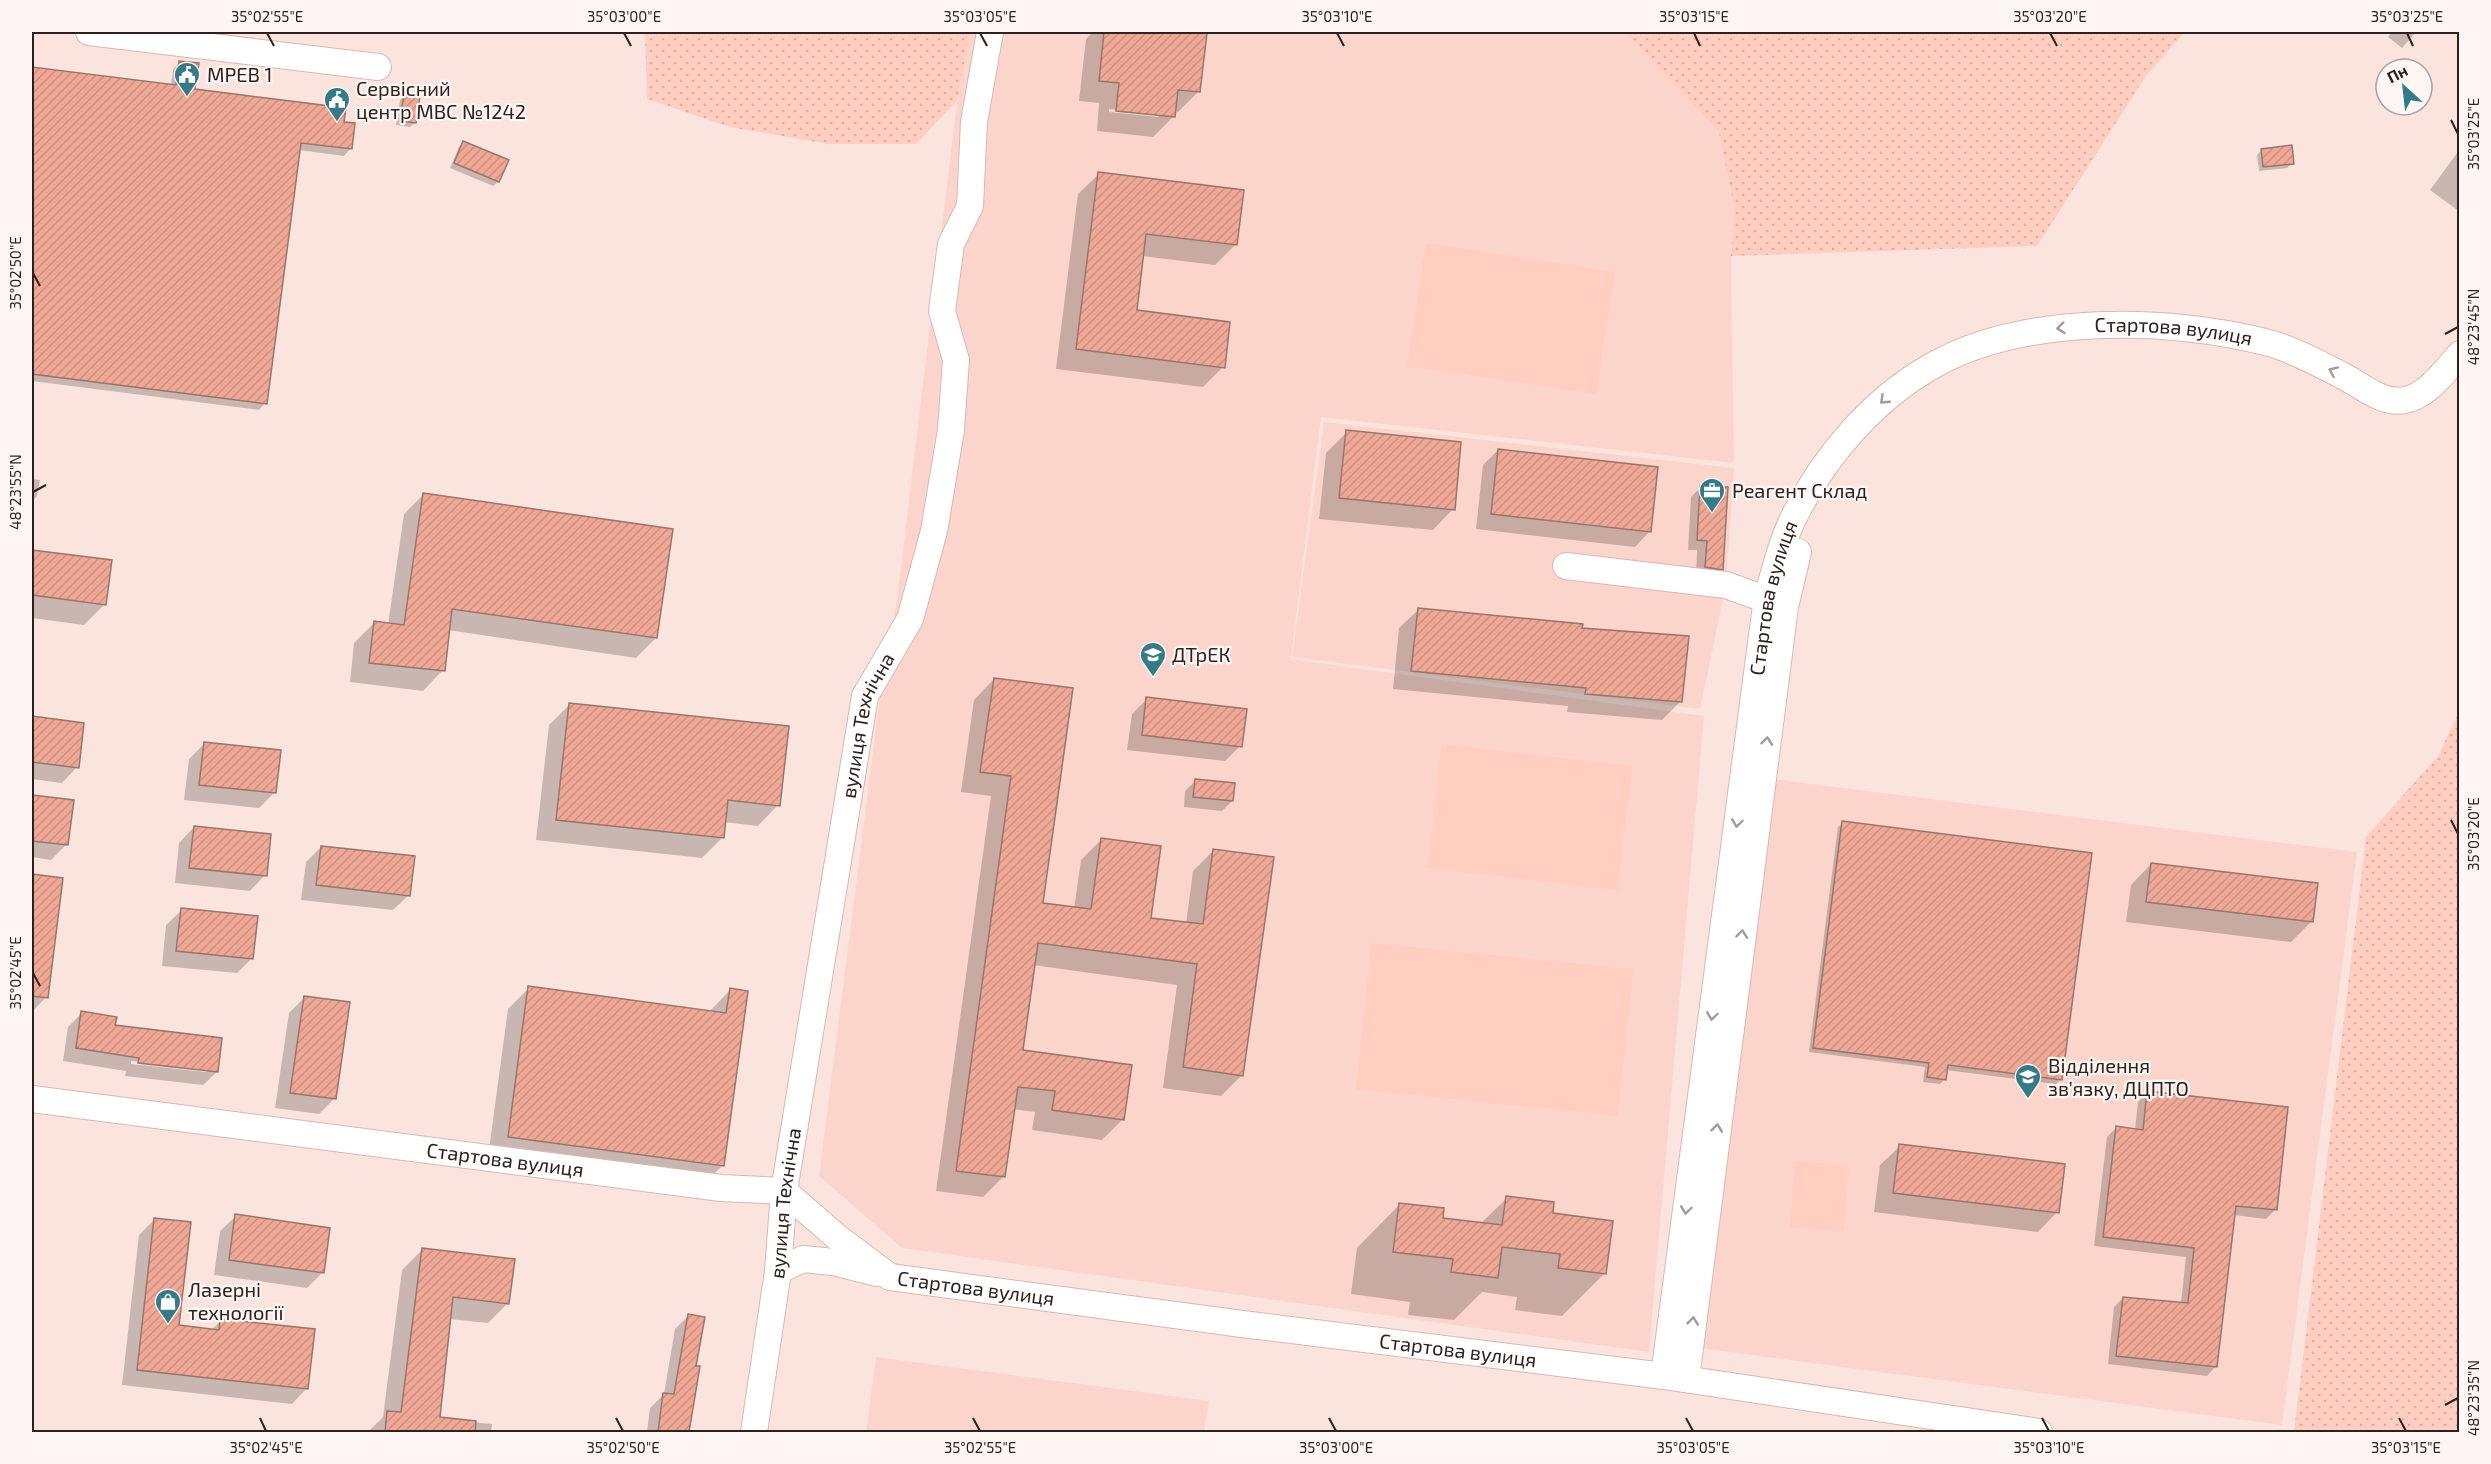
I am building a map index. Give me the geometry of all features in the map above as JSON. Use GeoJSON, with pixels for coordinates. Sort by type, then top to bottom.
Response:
{"type":"FeatureCollection","features":[{"type":"Feature","properties":{"kind":"street"},"geometry":{"type":"LineString","coordinates":[[89,32],[378,67]]}},
{"type":"Feature","properties":{"kind":"street","name":"вулиця Технічна"},"geometry":{"type":"LineString","coordinates":[[754,1432],[778,1271],[784,1191],[865,696],[910,619],[934,531],[951,430],[956,360],[942,311],[951,244],[970,206],[974,122],[990,32]]}},
{"type":"Feature","properties":{"kind":"street","name":"Стартова вулиця"},"geometry":{"type":"LineString","coordinates":[[1675,1378],[1783,542],[1808,491],[1842,443],[1888,396],[1934,365],[1987,343],[2037,331],[2090,326],[2141,325],[2213,331],[2271,343],[2343,376],[2384,399],[2404,400],[2418,394],[2439,378],[2460,354]]}},
{"type":"Feature","properties":{"kind":"street","name":"Стартова вулиця"},"geometry":{"type":"LineString","coordinates":[[1776,603],[1798,552]]}},
{"type":"Feature","properties":{"kind":"street"},"geometry":{"type":"LineString","coordinates":[[1566,566],[1726,585],[1776,603]]}},
{"type":"Feature","properties":{"kind":"street","name":"Стартова вулиця"},"geometry":{"type":"LineString","coordinates":[[32,1099],[721,1188],[784,1191],[838,1238],[890,1277],[1675,1378],[2039,1432]]}},
{"type":"Feature","properties":{"kind":"street"},"geometry":{"type":"LineString","coordinates":[[778,1271],[803,1259],[833,1262],[890,1277]]}},
{"type":"Feature","properties":{"kind":"shaded area"},"geometry":{"type":"Polygon","coordinates":[[[645,32],[971,32],[957,101],[916,144],[828,144],[730,127],[647,99],[645,32]]]}},
{"type":"Feature","properties":{"kind":"shaded area","name":"ДТрЕК"},"geometry":{"type":"Polygon","coordinates":[[[971,32],[1625,32],[1719,132],[1734,207],[1731,256],[1734,463],[1321,417],[1291,659],[1704,716],[1649,1352],[902,1248],[819,1176],[880,696],[897,600],[957,102],[971,32]]]}},
{"type":"Feature","properties":{"kind":"shaded area"},"geometry":{"type":"Polygon","coordinates":[[[1625,32],[2185,32],[2146,76],[2037,246],[1731,256],[1734,207],[1719,132],[1625,32]]]}},
{"type":"Feature","properties":{"kind":"shaded area"},"geometry":{"type":"Polygon","coordinates":[[[1426,243],[1615,272],[1596,394],[1407,366],[1426,243]]]}},
{"type":"Feature","properties":{"kind":"shaded area"},"geometry":{"type":"Polygon","coordinates":[[[1324,422],[1734,468],[1726,585],[1700,709],[1292,657],[1324,422]]]}},
{"type":"Feature","properties":{"kind":"shaded area"},"geometry":{"type":"Polygon","coordinates":[[[2459,712],[2459,1432],[2294,1432],[2366,837],[2438,756],[2459,712]]]}},
{"type":"Feature","properties":{"kind":"shaded area"},"geometry":{"type":"Polygon","coordinates":[[[1442,744],[1632,766],[1618,890],[1427,868],[1442,744]]]}},
{"type":"Feature","properties":{"kind":"shaded area","name":"Відділення зв’язку, ДЦПТО"},"geometry":{"type":"Polygon","coordinates":[[[1773,779],[2357,852],[2282,1425],[1699,1348],[1773,779]]]}},
{"type":"Feature","properties":{"kind":"shaded area"},"geometry":{"type":"Polygon","coordinates":[[[1371,943],[1633,969],[1618,1116],[1356,1089],[1371,943]]]}},
{"type":"Feature","properties":{"kind":"shaded area"},"geometry":{"type":"Polygon","coordinates":[[[1795,1161],[1849,1165],[1844,1231],[1790,1227],[1795,1161]]]}},
{"type":"Feature","properties":{"kind":"shaded area"},"geometry":{"type":"Polygon","coordinates":[[[876,1357],[1209,1401],[1204,1432],[866,1432],[876,1357]]]}},
{"type":"Feature","properties":{"kind":"building"},"geometry":{"type":"Polygon","coordinates":[[[1104,32],[1207,33],[1200,92],[1178,90],[1175,117],[1116,111],[1119,83],[1099,81],[1104,32]]]}},
{"type":"Feature","properties":{"kind":"building"},"geometry":{"type":"Polygon","coordinates":[[[179,61],[199,63],[195,89],[346,108],[344,122],[355,123],[352,149],[301,143],[267,404],[32,374],[32,67],[176,85],[179,61]]]}},
{"type":"Feature","properties":{"kind":"building"},"geometry":{"type":"Polygon","coordinates":[[[404,94],[420,96],[416,123],[400,121],[404,94]]]}},
{"type":"Feature","properties":{"kind":"building"},"geometry":{"type":"Polygon","coordinates":[[[463,141],[509,160],[499,182],[454,163],[463,141]]]}},
{"type":"Feature","properties":{"kind":"building"},"geometry":{"type":"Polygon","coordinates":[[[2292,145],[2294,164],[2263,167],[2261,149],[2292,145]]]}},
{"type":"Feature","properties":{"kind":"building"},"geometry":{"type":"Polygon","coordinates":[[[1098,172],[1244,190],[1237,245],[1146,234],[1137,310],[1230,322],[1225,368],[1076,349],[1098,172]]]}},
{"type":"Feature","properties":{"kind":"building"},"geometry":{"type":"Polygon","coordinates":[[[1346,430],[1461,442],[1455,510],[1339,498],[1346,430]]]}},
{"type":"Feature","properties":{"kind":"building"},"geometry":{"type":"Polygon","coordinates":[[[1498,449],[1658,467],[1651,532],[1491,514],[1498,449]]]}},
{"type":"Feature","properties":{"kind":"building","name":"Реагент Склад"},"geometry":{"type":"Polygon","coordinates":[[[1700,486],[1728,487],[1723,570],[1705,567],[1707,541],[1697,540],[1700,486]]]}},
{"type":"Feature","properties":{"kind":"building"},"geometry":{"type":"Polygon","coordinates":[[[423,493],[673,529],[657,638],[452,609],[445,671],[369,663],[374,621],[404,625],[423,493]]]}},
{"type":"Feature","properties":{"kind":"building"},"geometry":{"type":"Polygon","coordinates":[[[32,550],[112,560],[106,605],[32,595],[32,550]]]}},
{"type":"Feature","properties":{"kind":"building"},"geometry":{"type":"Polygon","coordinates":[[[1418,608],[1583,624],[1582,628],[1689,636],[1682,702],[1585,694],[1586,688],[1411,671],[1418,608]]]}},
{"type":"Feature","properties":{"kind":"building"},"geometry":{"type":"Polygon","coordinates":[[[994,678],[1073,688],[1043,903],[1091,909],[1101,838],[1161,846],[1151,918],[1203,924],[1213,849],[1274,857],[1243,1076],[1183,1067],[1197,964],[1038,943],[1023,1050],[1132,1065],[1124,1120],[1052,1110],[1055,1091],[1018,1087],[1005,1177],[956,1171],[1011,776],[980,772],[994,678]]]}},
{"type":"Feature","properties":{"kind":"building"},"geometry":{"type":"Polygon","coordinates":[[[1146,697],[1247,709],[1242,747],[1142,735],[1146,697]]]}},
{"type":"Feature","properties":{"kind":"building"},"geometry":{"type":"Polygon","coordinates":[[[569,703],[789,726],[780,806],[728,800],[724,838],[556,820],[569,703]]]}},
{"type":"Feature","properties":{"kind":"building"},"geometry":{"type":"Polygon","coordinates":[[[32,716],[84,723],[79,768],[32,762],[32,716]]]}},
{"type":"Feature","properties":{"kind":"building"},"geometry":{"type":"Polygon","coordinates":[[[204,742],[281,750],[276,793],[199,785],[204,742]]]}},
{"type":"Feature","properties":{"kind":"building"},"geometry":{"type":"Polygon","coordinates":[[[1195,779],[1235,783],[1233,801],[1193,797],[1195,779]]]}},
{"type":"Feature","properties":{"kind":"building"},"geometry":{"type":"Polygon","coordinates":[[[32,795],[74,800],[68,845],[32,841],[32,795]]]}},
{"type":"Feature","properties":{"kind":"building"},"geometry":{"type":"Polygon","coordinates":[[[1842,821],[2092,853],[2062,1080],[1948,1065],[1946,1080],[1927,1077],[1929,1063],[1813,1048],[1842,821]]]}},
{"type":"Feature","properties":{"kind":"building"},"geometry":{"type":"Polygon","coordinates":[[[194,826],[271,834],[267,876],[189,868],[194,826]]]}},
{"type":"Feature","properties":{"kind":"building"},"geometry":{"type":"Polygon","coordinates":[[[321,846],[415,856],[410,896],[316,885],[321,846]]]}},
{"type":"Feature","properties":{"kind":"building"},"geometry":{"type":"Polygon","coordinates":[[[2151,863],[2318,883],[2313,922],[2146,902],[2151,863]]]}},
{"type":"Feature","properties":{"kind":"building"},"geometry":{"type":"Polygon","coordinates":[[[32,874],[63,878],[48,998],[32,996],[32,874]]]}},
{"type":"Feature","properties":{"kind":"building"},"geometry":{"type":"Polygon","coordinates":[[[181,908],[258,916],[253,959],[176,951],[181,908]]]}},
{"type":"Feature","properties":{"kind":"building"},"geometry":{"type":"Polygon","coordinates":[[[528,986],[726,1013],[730,988],[748,991],[724,1166],[508,1137],[528,986]]]}},
{"type":"Feature","properties":{"kind":"building"},"geometry":{"type":"Polygon","coordinates":[[[304,996],[350,1002],[336,1099],[290,1093],[304,996]]]}},
{"type":"Feature","properties":{"kind":"building"},"geometry":{"type":"Polygon","coordinates":[[[81,1011],[117,1017],[115,1025],[222,1038],[218,1072],[138,1063],[139,1058],[76,1048],[81,1011]]]}},
{"type":"Feature","properties":{"kind":"building"},"geometry":{"type":"Polygon","coordinates":[[[2147,1091],[2288,1107],[2277,1210],[2236,1206],[2217,1367],[2116,1356],[2123,1297],[2188,1303],[2194,1248],[2103,1237],[2116,1126],[2143,1130],[2147,1091]]]}},
{"type":"Feature","properties":{"kind":"building"},"geometry":{"type":"Polygon","coordinates":[[[1899,1144],[2065,1164],[2059,1213],[1893,1193],[1899,1144]]]}},
{"type":"Feature","properties":{"kind":"building"},"geometry":{"type":"Polygon","coordinates":[[[1506,1196],[1554,1202],[1553,1213],[1613,1221],[1606,1274],[1558,1268],[1560,1254],[1502,1247],[1498,1278],[1451,1272],[1453,1259],[1393,1252],[1399,1203],[1444,1208],[1443,1218],[1502,1225],[1506,1196]]]}},
{"type":"Feature","properties":{"kind":"building"},"geometry":{"type":"Polygon","coordinates":[[[235,1214],[330,1228],[324,1273],[229,1260],[235,1214]]]}},
{"type":"Feature","properties":{"kind":"building"},"geometry":{"type":"Polygon","coordinates":[[[154,1218],[191,1222],[179,1325],[219,1330],[220,1319],[315,1329],[308,1389],[137,1370],[154,1218]]]}},
{"type":"Feature","properties":{"kind":"building"},"geometry":{"type":"Polygon","coordinates":[[[422,1248],[515,1259],[509,1304],[453,1297],[440,1417],[476,1421],[475,1432],[385,1432],[387,1411],[401,1412],[422,1248]]]}},
{"type":"Feature","properties":{"kind":"building"},"geometry":{"type":"Polygon","coordinates":[[[688,1314],[705,1317],[696,1366],[700,1366],[689,1432],[658,1432],[663,1393],[674,1394],[688,1314]]]}},
{"type":"Feature","properties":{"kind":"place","name":"МРЕВ 1"},"geometry":{"type":"Point","coordinates":[187,98]}},
{"type":"Feature","properties":{"kind":"place","name":"Сервісний центр МВС №1242"},"geometry":{"type":"Point","coordinates":[337,123]}},
{"type":"Feature","properties":{"kind":"place","name":"Реагент Склад"},"geometry":{"type":"Point","coordinates":[1712,514]}},
{"type":"Feature","properties":{"kind":"place","name":"ДТрЕК"},"geometry":{"type":"Point","coordinates":[1153,678]}},
{"type":"Feature","properties":{"kind":"place","name":"Відділення зв’язку, ДЦПТО"},"geometry":{"type":"Point","coordinates":[2028,1100]}},
{"type":"Feature","properties":{"kind":"place","name":"Лазерні технології"},"geometry":{"type":"Point","coordinates":[168,1325]}}]}
